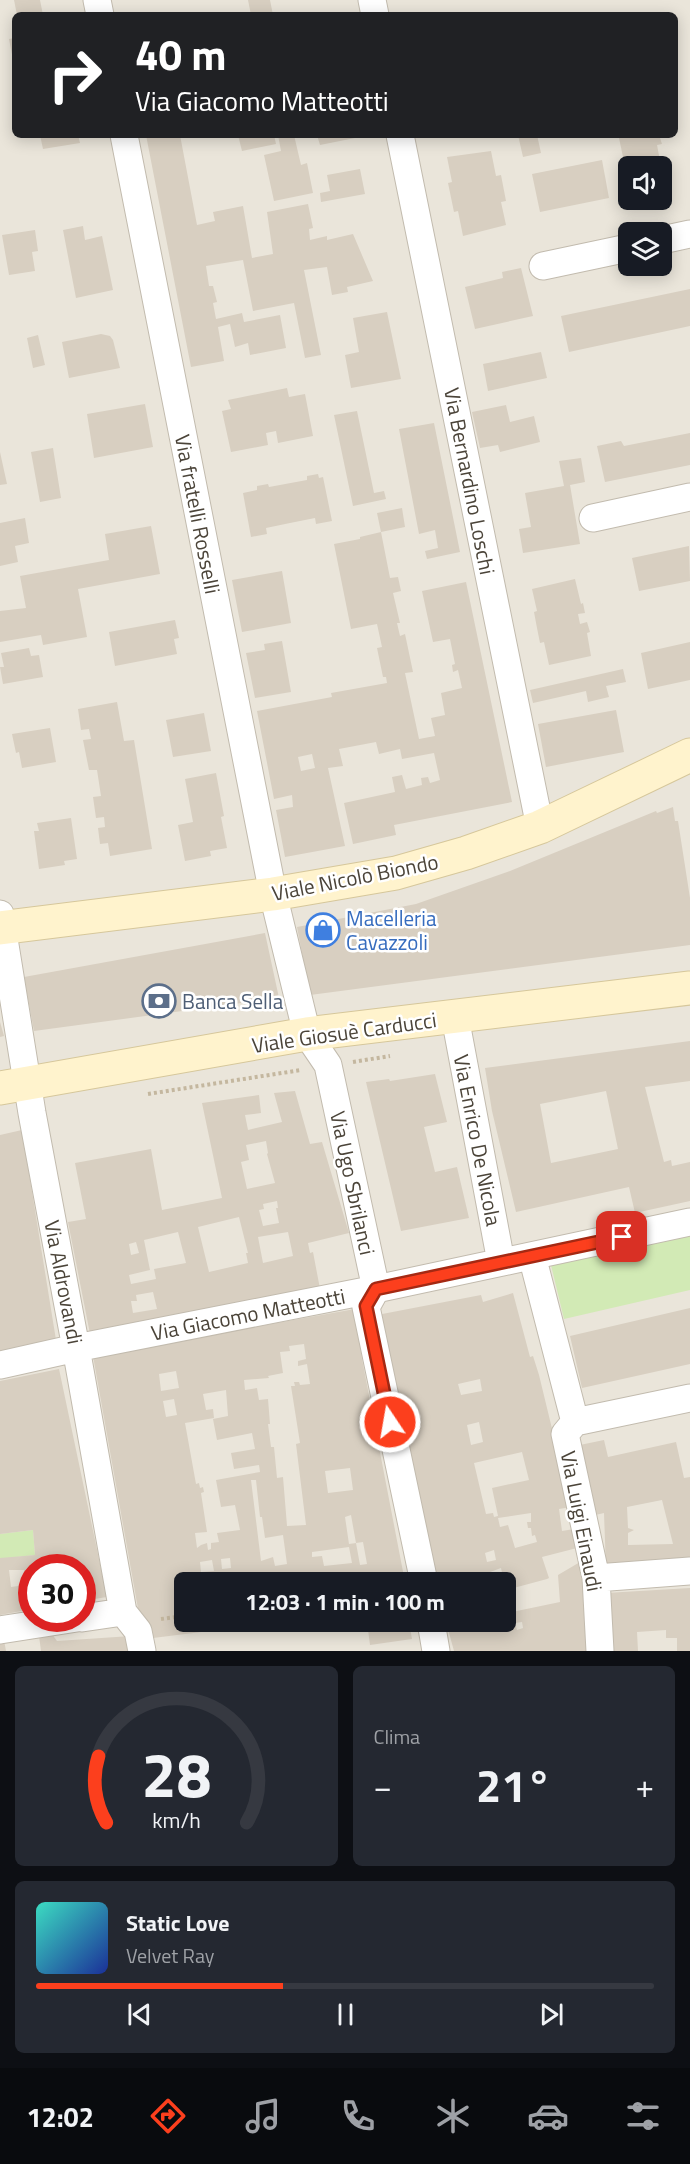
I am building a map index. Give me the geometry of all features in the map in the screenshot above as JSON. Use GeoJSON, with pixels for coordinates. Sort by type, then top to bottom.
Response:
{"type":"FeatureCollection","features":[{"type":"Feature","properties":{"kind":"main road","name":"Viale Nicolò Biondo"},"geometry":{"type":"LineString","coordinates":[[1,923],[273,894],[396,873],[466,853],[540,827],[690,755]]}},
{"type":"Feature","properties":{"kind":"main road","name":"Viale Giosuè Carducci"},"geometry":{"type":"LineString","coordinates":[[14,1085],[307,1034],[690,988]]}},
{"type":"Feature","properties":{"kind":"street","name":"Via fratelli Rosselli"},"geometry":{"type":"LineString","coordinates":[[125,138],[273,894]]}},
{"type":"Feature","properties":{"kind":"street","name":"Via Bernardino Loschi"},"geometry":{"type":"LineString","coordinates":[[401,138],[540,827]]}},
{"type":"Feature","properties":{"kind":"street"},"geometry":{"type":"LineString","coordinates":[[672,238],[690,234]]}},
{"type":"Feature","properties":{"kind":"street"},"geometry":{"type":"LineString","coordinates":[[543,266],[618,250]]}},
{"type":"Feature","properties":{"kind":"street"},"geometry":{"type":"LineString","coordinates":[[593,518],[690,497]]}},
{"type":"Feature","properties":{"kind":"street","name":"Via Ugo Sbrilanci"},"geometry":{"type":"LineString","coordinates":[[273,894],[307,1034],[328,1065],[376,1289],[366,1306],[422,1572]]}},
{"type":"Feature","properties":{"kind":"street","name":"Via Aldrovandi"},"geometry":{"type":"LineString","coordinates":[[1,923],[14,1085],[32,1113],[76,1348],[134,1631]]}},
{"type":"Feature","properties":{"kind":"street","name":"Via Enrico De Nicola"},"geometry":{"type":"LineString","coordinates":[[455,1017],[501,1262]]}},
{"type":"Feature","properties":{"kind":"street","name":"Via Giacomo Matteotti"},"geometry":{"type":"LineString","coordinates":[[0,1365],[376,1289],[690,1222]]}},
{"type":"Feature","properties":{"kind":"street","name":"Via Luigi Einaudi"},"geometry":{"type":"LineString","coordinates":[[532,1256],[576,1422],[565,1434],[596,1578],[600,1651]]}},
{"type":"Feature","properties":{"kind":"street"},"geometry":{"type":"LineString","coordinates":[[576,1422],[690,1398]]}},
{"type":"Feature","properties":{"kind":"street"},"geometry":{"type":"LineString","coordinates":[[596,1578],[677,1574],[690,1571]]}},
{"type":"Feature","properties":{"kind":"street"},"geometry":{"type":"LineString","coordinates":[[96,1622],[134,1631]]}},
{"type":"Feature","properties":{"kind":"street"},"geometry":{"type":"LineString","coordinates":[[0,1630],[18,1627]]}},
{"type":"Feature","properties":{"kind":"street"},"geometry":{"type":"LineString","coordinates":[[433,1632],[436,1651]]}},
{"type":"Feature","properties":{"kind":"shaded area"},"geometry":{"type":"Polygon","coordinates":[[[0,0],[690,0],[690,1651],[0,1651],[0,0]]]}},
{"type":"Feature","properties":{"kind":"green space"},"geometry":{"type":"Polygon","coordinates":[[[690,1235],[690,1290],[564,1319],[551,1265],[690,1235]]]}},
{"type":"Feature","properties":{"kind":"green space"},"geometry":{"type":"Polygon","coordinates":[[[33,1530],[35,1554],[18,1554],[18,1557],[0,1559],[0,1534],[33,1530]]]}},
{"type":"Feature","properties":{"kind":"building"},"geometry":{"type":"Polygon","coordinates":[[[14,0],[40,0],[42,12],[16,12],[14,0]]]}},
{"type":"Feature","properties":{"kind":"building"},"geometry":{"type":"Polygon","coordinates":[[[248,0],[270,0],[272,12],[250,12],[248,0]]]}},
{"type":"Feature","properties":{"kind":"building"},"geometry":{"type":"Polygon","coordinates":[[[12,38],[12,55],[9,39],[12,38]]]}},
{"type":"Feature","properties":{"kind":"building"},"geometry":{"type":"Polygon","coordinates":[[[41,138],[79,138],[80,143],[43,149],[41,138]]]}},
{"type":"Feature","properties":{"kind":"building"},"geometry":{"type":"Polygon","coordinates":[[[147,138],[181,138],[197,225],[215,221],[213,212],[243,206],[252,258],[273,254],[267,212],[308,204],[313,228],[309,229],[310,240],[327,236],[327,240],[353,234],[373,281],[347,287],[348,292],[332,295],[327,267],[304,270],[321,355],[305,358],[294,303],[253,311],[243,260],[206,266],[209,286],[213,286],[217,302],[213,303],[216,319],[242,313],[244,322],[280,315],[286,348],[250,355],[248,343],[235,347],[230,324],[218,327],[224,361],[191,367],[147,138]]]}},
{"type":"Feature","properties":{"kind":"building"},"geometry":{"type":"Polygon","coordinates":[[[239,138],[275,138],[276,144],[242,151],[239,138]]]}},
{"type":"Feature","properties":{"kind":"building"},"geometry":{"type":"Polygon","coordinates":[[[279,138],[295,138],[301,165],[307,163],[313,193],[274,201],[264,155],[281,151],[279,138]]]}},
{"type":"Feature","properties":{"kind":"building"},"geometry":{"type":"Polygon","coordinates":[[[318,138],[355,138],[320,145],[318,138]]]}},
{"type":"Feature","properties":{"kind":"building"},"geometry":{"type":"Polygon","coordinates":[[[519,138],[538,138],[541,153],[523,157],[519,138]]]}},
{"type":"Feature","properties":{"kind":"building"},"geometry":{"type":"Polygon","coordinates":[[[619,138],[660,138],[662,144],[657,145],[659,156],[623,156],[619,138]]]}},
{"type":"Feature","properties":{"kind":"building"},"geometry":{"type":"Polygon","coordinates":[[[491,151],[496,176],[501,175],[506,201],[501,202],[506,225],[463,236],[458,211],[454,212],[448,183],[452,182],[447,157],[491,151]]]}},
{"type":"Feature","properties":{"kind":"building"},"geometry":{"type":"Polygon","coordinates":[[[602,160],[609,198],[540,212],[532,174],[602,160]]]}},
{"type":"Feature","properties":{"kind":"building"},"geometry":{"type":"Polygon","coordinates":[[[360,169],[365,194],[321,202],[320,193],[330,191],[327,175],[360,169]]]}},
{"type":"Feature","properties":{"kind":"building"},"geometry":{"type":"Polygon","coordinates":[[[83,226],[85,240],[102,236],[113,290],[76,298],[63,230],[83,226]]]}},
{"type":"Feature","properties":{"kind":"building"},"geometry":{"type":"Polygon","coordinates":[[[35,230],[38,251],[32,252],[35,271],[9,275],[2,235],[35,230]]]}},
{"type":"Feature","properties":{"kind":"building"},"geometry":{"type":"Polygon","coordinates":[[[521,268],[533,316],[475,329],[465,287],[503,278],[502,272],[521,268]]]}},
{"type":"Feature","properties":{"kind":"building"},"geometry":{"type":"Polygon","coordinates":[[[690,289],[690,326],[569,352],[561,316],[690,289]]]}},
{"type":"Feature","properties":{"kind":"building"},"geometry":{"type":"Polygon","coordinates":[[[387,312],[401,379],[351,388],[345,355],[359,352],[353,318],[387,312]]]}},
{"type":"Feature","properties":{"kind":"building"},"geometry":{"type":"Polygon","coordinates":[[[101,334],[110,336],[113,340],[120,368],[69,378],[62,342],[101,334]]]}},
{"type":"Feature","properties":{"kind":"building"},"geometry":{"type":"Polygon","coordinates":[[[38,335],[45,365],[33,368],[27,338],[38,335]]]}},
{"type":"Feature","properties":{"kind":"building"},"geometry":{"type":"Polygon","coordinates":[[[541,352],[547,378],[488,391],[483,364],[541,352]]]}},
{"type":"Feature","properties":{"kind":"building"},"geometry":{"type":"Polygon","coordinates":[[[287,388],[289,397],[305,394],[313,436],[278,443],[276,431],[266,433],[268,445],[231,452],[222,411],[231,409],[228,400],[287,388]]]}},
{"type":"Feature","properties":{"kind":"building"},"geometry":{"type":"Polygon","coordinates":[[[145,404],[153,447],[94,458],[87,414],[145,404]]]}},
{"type":"Feature","properties":{"kind":"building"},"geometry":{"type":"Polygon","coordinates":[[[506,405],[510,422],[534,416],[540,442],[500,452],[498,445],[480,448],[472,412],[506,405]]]}},
{"type":"Feature","properties":{"kind":"building"},"geometry":{"type":"Polygon","coordinates":[[[357,411],[374,493],[384,491],[386,499],[353,506],[334,415],[357,411]]]}},
{"type":"Feature","properties":{"kind":"building"},"geometry":{"type":"Polygon","coordinates":[[[434,423],[460,552],[427,559],[425,551],[438,548],[435,530],[419,534],[399,429],[434,423]]]}},
{"type":"Feature","properties":{"kind":"building"},"geometry":{"type":"Polygon","coordinates":[[[690,433],[690,465],[605,482],[597,446],[621,441],[624,446],[690,433]]]}},
{"type":"Feature","properties":{"kind":"building"},"geometry":{"type":"Polygon","coordinates":[[[53,448],[61,498],[40,502],[31,452],[53,448]]]}},
{"type":"Feature","properties":{"kind":"building"},"geometry":{"type":"Polygon","coordinates":[[[0,452],[7,484],[0,485],[0,452]]]}},
{"type":"Feature","properties":{"kind":"building"},"geometry":{"type":"Polygon","coordinates":[[[581,458],[585,482],[570,485],[580,544],[523,553],[519,529],[531,527],[525,493],[564,486],[559,461],[581,458]]]}},
{"type":"Feature","properties":{"kind":"building"},"geometry":{"type":"Polygon","coordinates":[[[318,474],[319,478],[323,477],[332,521],[316,524],[315,518],[266,528],[267,534],[251,537],[243,493],[257,490],[257,486],[268,484],[269,487],[307,480],[307,476],[318,474]]]}},
{"type":"Feature","properties":{"kind":"building"},"geometry":{"type":"Polygon","coordinates":[[[402,508],[405,527],[381,532],[377,513],[402,508]]]}},
{"type":"Feature","properties":{"kind":"building"},"geometry":{"type":"Polygon","coordinates":[[[25,518],[29,543],[15,546],[18,562],[0,566],[0,523],[25,518]]]}},
{"type":"Feature","properties":{"kind":"building"},"geometry":{"type":"Polygon","coordinates":[[[151,526],[160,574],[78,589],[87,637],[43,645],[41,635],[0,642],[0,611],[26,608],[20,576],[109,560],[105,534],[151,526]]]}},
{"type":"Feature","properties":{"kind":"building"},"geometry":{"type":"Polygon","coordinates":[[[381,532],[390,578],[398,577],[401,591],[393,593],[400,623],[397,623],[400,636],[405,634],[413,672],[405,673],[419,739],[435,736],[431,718],[445,715],[441,693],[462,688],[458,670],[453,672],[452,665],[455,664],[450,639],[433,642],[422,591],[466,582],[512,802],[394,825],[396,835],[353,844],[344,803],[395,792],[392,777],[402,775],[406,789],[422,785],[421,778],[428,777],[430,783],[440,780],[434,753],[402,759],[400,749],[379,754],[376,742],[339,749],[343,766],[328,768],[345,846],[285,857],[276,810],[293,807],[292,795],[274,799],[257,711],[332,697],[331,693],[387,683],[386,677],[383,677],[377,648],[382,647],[377,624],[351,629],[334,544],[360,539],[360,537],[381,532]],[[312,754],[298,757],[301,771],[315,768],[312,754]]]}},
{"type":"Feature","properties":{"kind":"building"},"geometry":{"type":"Polygon","coordinates":[[[689,546],[690,581],[639,591],[632,558],[689,546]]]}},
{"type":"Feature","properties":{"kind":"building"},"geometry":{"type":"Polygon","coordinates":[[[282,571],[291,623],[242,632],[232,580],[282,571]]]}},
{"type":"Feature","properties":{"kind":"building"},"geometry":{"type":"Polygon","coordinates":[[[575,579],[585,613],[578,614],[580,624],[587,622],[590,632],[587,633],[591,656],[549,665],[544,642],[540,643],[532,589],[575,579]]]}},
{"type":"Feature","properties":{"kind":"building"},"geometry":{"type":"Polygon","coordinates":[[[175,620],[179,638],[174,639],[177,654],[115,666],[109,632],[175,620]]]}},
{"type":"Feature","properties":{"kind":"building"},"geometry":{"type":"Polygon","coordinates":[[[282,641],[291,692],[255,698],[246,653],[265,650],[264,644],[282,641]]]}},
{"type":"Feature","properties":{"kind":"building"},"geometry":{"type":"Polygon","coordinates":[[[690,642],[690,680],[648,689],[641,653],[690,642]]]}},
{"type":"Feature","properties":{"kind":"building"},"geometry":{"type":"Polygon","coordinates":[[[29,648],[31,656],[39,655],[43,677],[3,684],[0,667],[4,667],[1,653],[29,648]]]}},
{"type":"Feature","properties":{"kind":"building"},"geometry":{"type":"Polygon","coordinates":[[[623,669],[626,682],[606,686],[609,697],[588,702],[586,691],[533,703],[530,690],[623,669]]]}},
{"type":"Feature","properties":{"kind":"building"},"geometry":{"type":"Polygon","coordinates":[[[117,702],[124,741],[134,740],[152,849],[110,856],[108,843],[100,844],[98,828],[105,827],[104,817],[96,818],[93,797],[101,796],[97,770],[89,770],[83,740],[91,739],[89,729],[81,730],[78,709],[117,702]]]}},
{"type":"Feature","properties":{"kind":"building"},"geometry":{"type":"Polygon","coordinates":[[[616,710],[624,752],[546,767],[538,724],[616,710]]]}},
{"type":"Feature","properties":{"kind":"building"},"geometry":{"type":"Polygon","coordinates":[[[204,713],[211,751],[173,757],[166,720],[204,713]]]}},
{"type":"Feature","properties":{"kind":"building"},"geometry":{"type":"Polygon","coordinates":[[[50,728],[56,762],[22,768],[12,734],[50,728]]]}},
{"type":"Feature","properties":{"kind":"building"},"geometry":{"type":"Polygon","coordinates":[[[216,773],[227,848],[210,851],[211,856],[185,861],[178,825],[193,822],[185,779],[216,773]]]}},
{"type":"Feature","properties":{"kind":"building"},"geometry":{"type":"Polygon","coordinates":[[[673,807],[675,821],[678,821],[690,898],[690,945],[310,995],[297,927],[416,904],[510,871],[656,811],[657,813],[673,807]]]}},
{"type":"Feature","properties":{"kind":"building"},"geometry":{"type":"Polygon","coordinates":[[[71,818],[77,859],[64,861],[65,865],[39,869],[34,831],[39,831],[37,823],[71,818]]]}},
{"type":"Feature","properties":{"kind":"building"},"geometry":{"type":"Polygon","coordinates":[[[265,933],[279,998],[34,1031],[24,977],[265,933]]]}},
{"type":"Feature","properties":{"kind":"building"},"geometry":{"type":"Polygon","coordinates":[[[0,1022],[4,1036],[0,1037],[0,1022]]]}},
{"type":"Feature","properties":{"kind":"building"},"geometry":{"type":"Polygon","coordinates":[[[690,1041],[690,1081],[645,1087],[664,1162],[671,1160],[672,1166],[690,1162],[690,1201],[635,1213],[629,1187],[516,1212],[492,1111],[485,1068],[690,1041]],[[606,1091],[540,1104],[551,1163],[618,1149],[606,1091]]]}},
{"type":"Feature","properties":{"kind":"building"},"geometry":{"type":"Polygon","coordinates":[[[435,1074],[447,1122],[424,1127],[435,1172],[457,1167],[469,1218],[401,1231],[366,1082],[435,1074]]]}},
{"type":"Feature","properties":{"kind":"building"},"geometry":{"type":"Polygon","coordinates":[[[295,1091],[310,1144],[322,1142],[349,1233],[308,1243],[310,1253],[313,1252],[321,1294],[91,1339],[68,1222],[86,1219],[75,1163],[151,1149],[162,1210],[222,1198],[202,1103],[259,1095],[261,1113],[245,1115],[248,1130],[282,1122],[274,1093],[295,1091]],[[266,1141],[246,1145],[249,1160],[241,1162],[247,1189],[275,1183],[266,1141]],[[277,1201],[263,1204],[264,1209],[259,1210],[263,1226],[279,1223],[277,1201]],[[239,1217],[198,1227],[209,1272],[248,1263],[246,1253],[248,1253],[239,1217]],[[178,1232],[144,1240],[150,1270],[129,1275],[131,1284],[156,1279],[154,1269],[186,1263],[178,1232]],[[288,1232],[258,1237],[263,1263],[293,1256],[288,1232]],[[136,1242],[129,1244],[131,1255],[139,1253],[136,1242]],[[153,1292],[136,1295],[137,1301],[131,1301],[133,1313],[157,1309],[153,1292]]]}},
{"type":"Feature","properties":{"kind":"building"},"geometry":{"type":"Polygon","coordinates":[[[22,1130],[56,1340],[0,1351],[0,1135],[22,1130]]]}},
{"type":"Feature","properties":{"kind":"building"},"geometry":{"type":"Polygon","coordinates":[[[513,1293],[530,1357],[533,1356],[539,1375],[571,1507],[559,1509],[562,1531],[574,1529],[577,1548],[542,1557],[549,1578],[516,1587],[516,1572],[502,1572],[501,1568],[490,1572],[435,1572],[377,1315],[481,1295],[483,1302],[513,1293]],[[480,1379],[458,1384],[461,1395],[482,1391],[480,1379]],[[479,1422],[467,1425],[471,1445],[483,1442],[479,1422]],[[522,1452],[474,1463],[486,1514],[493,1513],[494,1517],[498,1516],[492,1488],[529,1480],[522,1452]],[[531,1513],[498,1518],[500,1527],[508,1525],[515,1548],[537,1542],[535,1535],[532,1536],[531,1528],[528,1528],[527,1522],[531,1522],[531,1513]],[[494,1550],[485,1553],[487,1562],[496,1560],[494,1550]]]}},
{"type":"Feature","properties":{"kind":"building"},"geometry":{"type":"Polygon","coordinates":[[[690,1308],[690,1364],[582,1388],[570,1336],[690,1308]]]}},
{"type":"Feature","properties":{"kind":"building"},"geometry":{"type":"Polygon","coordinates":[[[355,1309],[362,1359],[403,1572],[201,1572],[174,1572],[174,1632],[202,1632],[153,1638],[140,1620],[93,1356],[355,1309]],[[304,1344],[289,1346],[290,1351],[280,1352],[283,1373],[268,1376],[269,1378],[244,1380],[245,1390],[257,1388],[259,1400],[268,1399],[271,1447],[274,1447],[277,1478],[283,1477],[287,1526],[306,1525],[296,1444],[300,1443],[291,1386],[295,1386],[294,1382],[299,1382],[300,1385],[310,1384],[307,1364],[298,1366],[298,1361],[306,1359],[304,1344]],[[176,1371],[159,1374],[161,1391],[179,1388],[176,1371]],[[226,1390],[203,1394],[206,1410],[213,1409],[214,1418],[185,1423],[196,1484],[199,1483],[200,1488],[203,1487],[204,1492],[201,1493],[207,1532],[195,1533],[197,1548],[207,1543],[208,1550],[211,1549],[211,1543],[219,1542],[217,1533],[240,1530],[235,1505],[221,1507],[216,1480],[260,1472],[259,1465],[234,1469],[231,1453],[255,1449],[252,1433],[217,1440],[213,1419],[228,1416],[226,1390]],[[174,1399],[163,1401],[166,1417],[177,1415],[174,1399]],[[350,1468],[325,1471],[328,1493],[353,1490],[350,1468]],[[251,1480],[261,1561],[273,1557],[275,1566],[287,1564],[283,1535],[265,1538],[256,1480],[251,1480]],[[351,1515],[345,1517],[349,1544],[356,1543],[351,1515]],[[363,1542],[356,1543],[360,1565],[367,1564],[363,1542]],[[349,1547],[312,1552],[312,1557],[322,1556],[324,1566],[352,1563],[349,1547]],[[230,1558],[221,1559],[222,1569],[231,1568],[230,1558]],[[212,1560],[200,1562],[201,1572],[214,1571],[212,1560]]]}},
{"type":"Feature","properties":{"kind":"building"},"geometry":{"type":"Polygon","coordinates":[[[59,1369],[107,1597],[96,1599],[96,1554],[35,1554],[33,1530],[0,1534],[0,1381],[59,1369]]]}},
{"type":"Feature","properties":{"kind":"building"},"geometry":{"type":"Polygon","coordinates":[[[604,1440],[608,1457],[676,1442],[684,1478],[690,1477],[690,1563],[606,1569],[604,1513],[591,1516],[575,1446],[604,1440]],[[662,1500],[627,1507],[628,1528],[634,1530],[628,1533],[628,1545],[673,1544],[662,1500]]]}},
{"type":"Feature","properties":{"kind":"building"},"geometry":{"type":"Polygon","coordinates":[[[18,1556],[18,1570],[9,1570],[11,1587],[18,1586],[18,1612],[0,1615],[0,1558],[18,1556]]]}},
{"type":"Feature","properties":{"kind":"building"},"geometry":{"type":"Polygon","coordinates":[[[580,1562],[587,1651],[454,1651],[449,1632],[516,1632],[516,1626],[517,1630],[523,1628],[522,1622],[516,1623],[516,1611],[560,1602],[558,1575],[580,1562]]]}},
{"type":"Feature","properties":{"kind":"building"},"geometry":{"type":"Polygon","coordinates":[[[690,1588],[690,1651],[677,1651],[677,1638],[666,1638],[666,1630],[637,1632],[638,1651],[608,1651],[606,1593],[690,1588]]]}},
{"type":"Feature","properties":{"kind":"building"},"geometry":{"type":"Polygon","coordinates":[[[368,1632],[411,1632],[412,1639],[370,1645],[368,1632]]]}},
{"type":"Feature","properties":{"kind":"building"},"geometry":{"type":"Polygon","coordinates":[[[52,1634],[57,1641],[131,1636],[134,1651],[41,1651],[39,1636],[52,1634]]]}},
{"type":"Feature","properties":{"kind":"building"},"geometry":{"type":"Polygon","coordinates":[[[4,1640],[6,1651],[0,1651],[0,1641],[4,1640]]]}},
{"type":"Feature","properties":{"kind":"place","name":"Macelleria Cavazzoli"},"geometry":{"type":"Point","coordinates":[323,930]}},
{"type":"Feature","properties":{"kind":"place","name":"Banca Sella"},"geometry":{"type":"Point","coordinates":[159,1001]}},
{"type":"Feature","properties":{"kind":"route"},"geometry":{"type":"LineString","coordinates":[[390,1422],[366,1306],[376,1289],[622,1237]]}}]}
